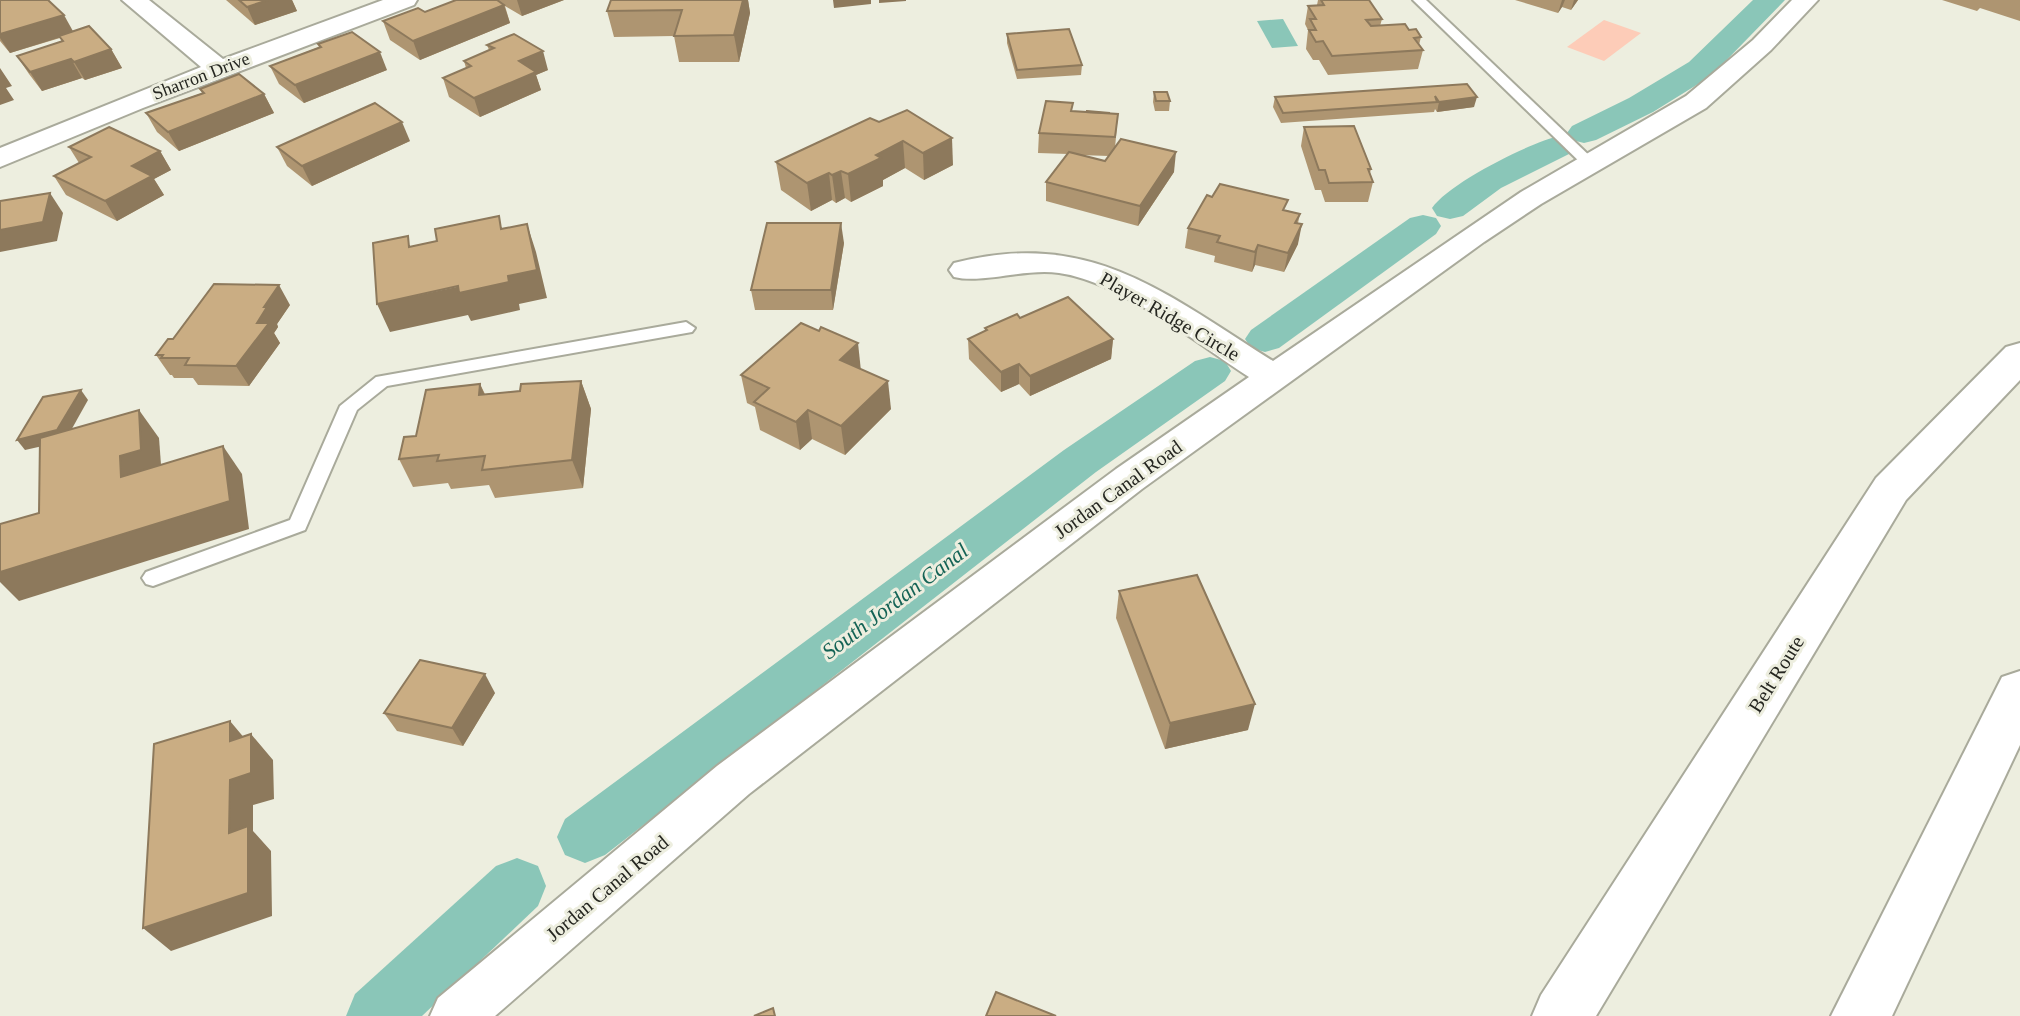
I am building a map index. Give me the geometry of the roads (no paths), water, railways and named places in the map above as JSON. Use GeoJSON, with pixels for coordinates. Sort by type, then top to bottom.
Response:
{"type":"FeatureCollection","features":[{"type":"Feature","properties":{"kind":"highway","name":"Belt Route"},"geometry":{"type":"LineString","coordinates":[[1562,1016],[1891,489],[2020,356]]}},
{"type":"Feature","properties":{"kind":"highway"},"geometry":{"type":"LineString","coordinates":[[1861,1016],[2020,692]]}},
{"type":"Feature","properties":{"kind":"street"},"geometry":{"type":"LineString","coordinates":[[134,0],[219,69]]}},
{"type":"Feature","properties":{"kind":"street","name":"Sharron Drive"},"geometry":{"type":"LineString","coordinates":[[0,158],[219,69],[405,0]]}},
{"type":"Feature","properties":{"kind":"street","name":"Jordan Canal Road"},"geometry":{"type":"LineString","coordinates":[[456,1016],[768,752],[1129,479],[1473,236],[1590,164],[1674,118],[1752,54],[1806,0]]}},
{"type":"Feature","properties":{"kind":"street","name":"Player Ridge Circle"},"geometry":{"type":"LineString","coordinates":[[965,270],[1037,262],[1089,270],[1123,285],[1275,378]]}},
{"type":"Feature","properties":{"kind":"lane"},"geometry":{"type":"LineString","coordinates":[[1419,0],[1590,164]]}},
{"type":"Feature","properties":{"kind":"lane"},"geometry":{"type":"LineString","coordinates":[[153,578],[298,525],[349,406],[382,381],[686,328]]}},
{"type":"Feature","properties":{"kind":"water"},"geometry":{"type":"Polygon","coordinates":[[[1283,19],[1298,46],[1272,48],[1257,21],[1283,19]]]}},
{"type":"Feature","properties":{"kind":"waterway","name":"South Jordan Canal"},"geometry":{"type":"LineString","coordinates":[[1584,133],[1641,105],[1700,69],[1770,0]]}},
{"type":"Feature","properties":{"kind":"waterway","name":"South Jordan Canal"},"geometry":{"type":"LineString","coordinates":[[1450,208],[1489,181],[1559,146]]}},
{"type":"Feature","properties":{"kind":"waterway","name":"South Jordan Canal"},"geometry":{"type":"LineString","coordinates":[[1265,339],[1423,226]]}},
{"type":"Feature","properties":{"kind":"waterway","name":"South Jordan Canal"},"geometry":{"type":"LineString","coordinates":[[585,837],[1080,461],[1210,371]]}},
{"type":"Feature","properties":{"kind":"waterway","name":"South Jordan Canal"},"geometry":{"type":"LineString","coordinates":[[377,1016],[517,886]]}}]}
